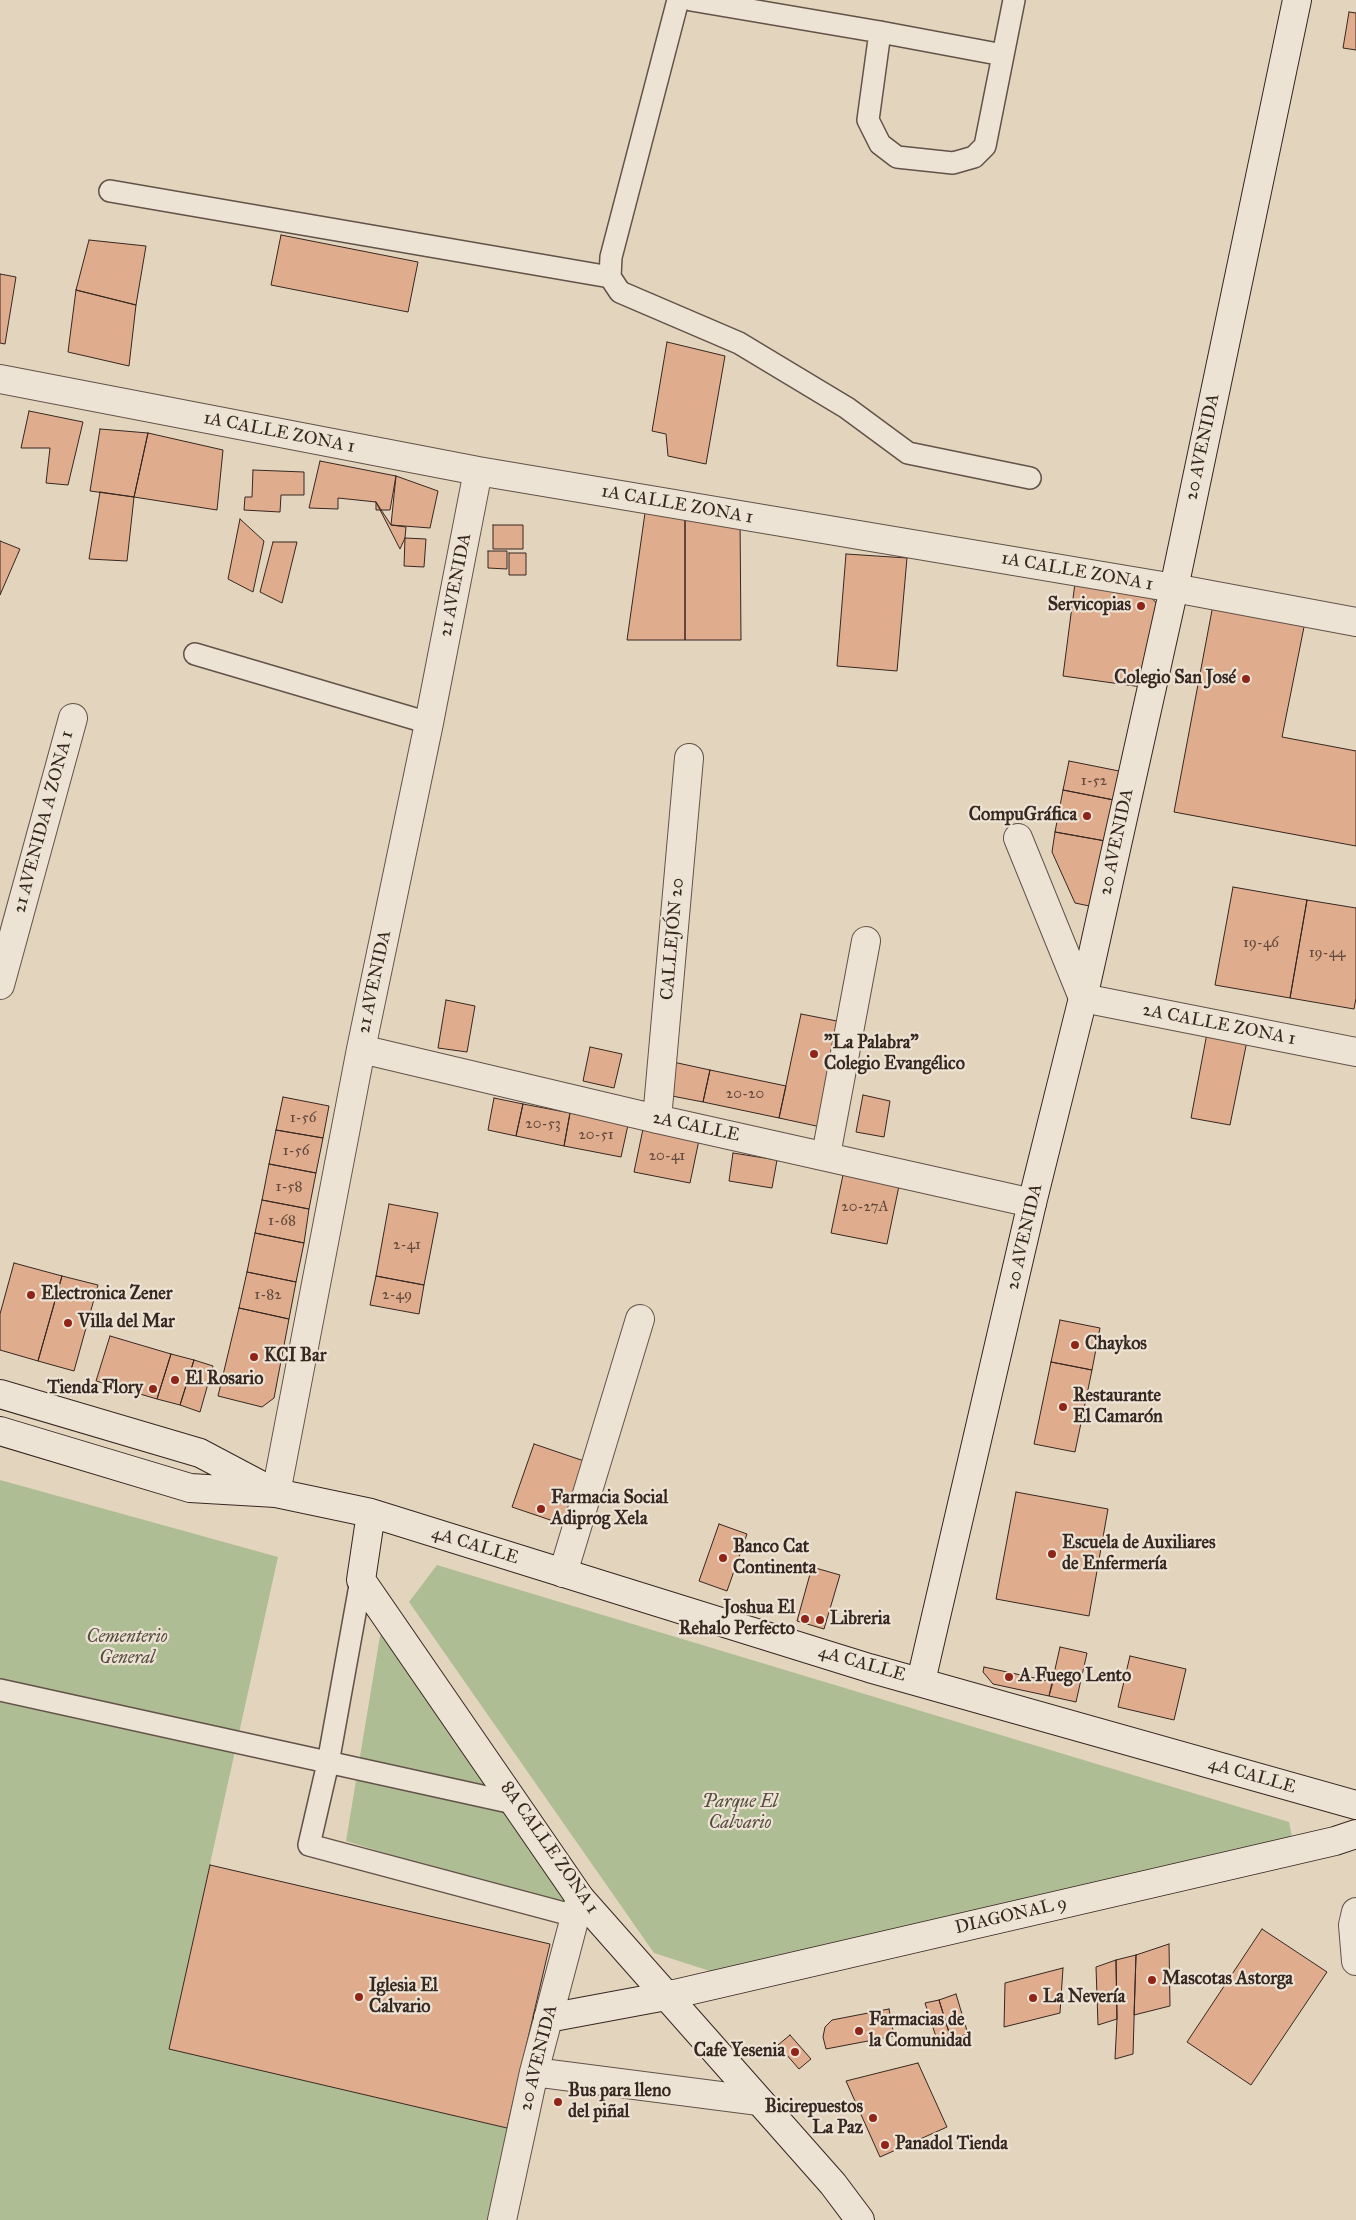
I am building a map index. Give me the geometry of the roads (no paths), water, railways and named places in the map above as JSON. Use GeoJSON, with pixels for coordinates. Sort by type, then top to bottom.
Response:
{"type":"FeatureCollection","features":[{"type":"Feature","properties":{"kind":"street","name":"20 AVENIDA"},"geometry":{"type":"LineString","coordinates":[[921,1681],[1032,1203],[1083,998],[1174,588],[1297,0]]}},
{"type":"Feature","properties":{"kind":"street","name":"1A CALLE ZONA 1"},"geometry":{"type":"LineString","coordinates":[[0,379],[478,471],[1174,588],[1356,622]]}},
{"type":"Feature","properties":{"kind":"street","name":"21 AVENIDA"},"geometry":{"type":"LineString","coordinates":[[276,1493],[360,1049],[429,723],[478,471]]}},
{"type":"Feature","properties":{"kind":"street","name":"21 AVENIDA A ZONA 1"},"geometry":{"type":"LineString","coordinates":[[0,985],[73,718]]}},
{"type":"Feature","properties":{"kind":"street","name":"CALLEJÓN 20"},"geometry":{"type":"LineString","coordinates":[[658,1119],[689,758]]}},
{"type":"Feature","properties":{"kind":"street"},"geometry":{"type":"LineString","coordinates":[[1018,838],[1083,998]]}},
{"type":"Feature","properties":{"kind":"street"},"geometry":{"type":"LineString","coordinates":[[826,1155],[866,941]]}},
{"type":"Feature","properties":{"kind":"street","name":"2A CALLE ZONA 1"},"geometry":{"type":"LineString","coordinates":[[1083,998],[1356,1052]]}},
{"type":"Feature","properties":{"kind":"street","name":"2A CALLE"},"geometry":{"type":"LineString","coordinates":[[360,1049],[658,1119],[826,1155],[1032,1203]]}},
{"type":"Feature","properties":{"kind":"street"},"geometry":{"type":"LineString","coordinates":[[563,1573],[640,1319]]}},
{"type":"Feature","properties":{"kind":"street"},"geometry":{"type":"LineString","coordinates":[[0,1394],[200,1453],[276,1493]]}},
{"type":"Feature","properties":{"kind":"street"},"geometry":{"type":"LineString","coordinates":[[0,1431],[190,1488],[276,1493]]}},
{"type":"Feature","properties":{"kind":"street","name":"4A CALLE"},"geometry":{"type":"LineString","coordinates":[[276,1493],[371,1513],[860,1665],[1356,1805]]}},
{"type":"Feature","properties":{"kind":"street"},"geometry":{"type":"LineString","coordinates":[[361,1580],[371,1513]]}},
{"type":"Feature","properties":{"kind":"street","name":"8A CALLE ZONA 1"},"geometry":{"type":"LineString","coordinates":[[361,1580],[518,1804],[578,1907],[666,1996],[834,2184],[860,2220]]}},
{"type":"Feature","properties":{"kind":"street","name":"DIAGONAL 9"},"geometry":{"type":"LineString","coordinates":[[548,2018],[666,1996],[1335,1841],[1356,1834]]}},
{"type":"Feature","properties":{"kind":"street","name":"20 AVENIDA"},"geometry":{"type":"LineString","coordinates":[[502,2220],[534,2072],[578,1907]]}},
{"type":"Feature","properties":{"kind":"street"},"geometry":{"type":"LineString","coordinates":[[1356,1912],[1353,1925],[1356,1962]]}},
{"type":"Feature","properties":{"kind":"street"},"geometry":{"type":"LineString","coordinates":[[534,2072],[759,2101]]}},
{"type":"Feature","properties":{"kind":"lane"},"geometry":{"type":"LineString","coordinates":[[678,0],[611,257],[610,276],[620,292],[738,343],[847,408],[908,453],[1030,478]]}},
{"type":"Feature","properties":{"kind":"lane"},"geometry":{"type":"LineString","coordinates":[[691,0],[1002,55]]}},
{"type":"Feature","properties":{"kind":"lane"},"geometry":{"type":"LineString","coordinates":[[880,32],[868,120],[880,144],[898,157],[953,163],[974,157],[986,146],[1014,0]]}},
{"type":"Feature","properties":{"kind":"lane"},"geometry":{"type":"LineString","coordinates":[[110,191],[610,276]]}},
{"type":"Feature","properties":{"kind":"lane"},"geometry":{"type":"LineString","coordinates":[[195,654],[429,723]]}},
{"type":"Feature","properties":{"kind":"lane"},"geometry":{"type":"LineString","coordinates":[[361,1580],[328,1763],[309,1845],[578,1907]]}},
{"type":"Feature","properties":{"kind":"lane"},"geometry":{"type":"LineString","coordinates":[[0,1690],[518,1804]]}},
{"type":"Feature","properties":{"kind":"place","name":"Servicopias"},"geometry":{"type":"Point","coordinates":[1141,606]}},
{"type":"Feature","properties":{"kind":"place","name":"Colegio San José"},"geometry":{"type":"Point","coordinates":[1246,679]}},
{"type":"Feature","properties":{"kind":"place","name":"CompuGráfica"},"geometry":{"type":"Point","coordinates":[1087,816]}},
{"type":"Feature","properties":{"kind":"place","name":"\"La Palabra\" Colegio Evangélico"},"geometry":{"type":"Point","coordinates":[814,1054]}},
{"type":"Feature","properties":{"kind":"place","name":"Electronica Zener"},"geometry":{"type":"Point","coordinates":[31,1295]}},
{"type":"Feature","properties":{"kind":"place","name":"Villa del Mar"},"geometry":{"type":"Point","coordinates":[68,1323]}},
{"type":"Feature","properties":{"kind":"place","name":"Chaykos"},"geometry":{"type":"Point","coordinates":[1075,1345]}},
{"type":"Feature","properties":{"kind":"place","name":"KCI Bar"},"geometry":{"type":"Point","coordinates":[254,1357]}},
{"type":"Feature","properties":{"kind":"place","name":"El Rosario"},"geometry":{"type":"Point","coordinates":[175,1380]}},
{"type":"Feature","properties":{"kind":"place","name":"Tienda Flory"},"geometry":{"type":"Point","coordinates":[153,1389]}},
{"type":"Feature","properties":{"kind":"place","name":"Restaurante El Camarón"},"geometry":{"type":"Point","coordinates":[1063,1407]}},
{"type":"Feature","properties":{"kind":"place","name":"Farmacia Social Adiprog Xela"},"geometry":{"type":"Point","coordinates":[541,1509]}},
{"type":"Feature","properties":{"kind":"place","name":"Escuela de Auxiliares de Enfermería"},"geometry":{"type":"Point","coordinates":[1052,1554]}},
{"type":"Feature","properties":{"kind":"place","name":"Banco Cat Continenta"},"geometry":{"type":"Point","coordinates":[723,1558]}},
{"type":"Feature","properties":{"kind":"place","name":"Joshua El Rehalo Perfecto"},"geometry":{"type":"Point","coordinates":[805,1619]}},
{"type":"Feature","properties":{"kind":"place","name":"Libreria"},"geometry":{"type":"Point","coordinates":[820,1620]}},
{"type":"Feature","properties":{"kind":"place","name":"A Fuego Lento"},"geometry":{"type":"Point","coordinates":[1009,1677]}},
{"type":"Feature","properties":{"kind":"place","name":"Mascotas Astorga"},"geometry":{"type":"Point","coordinates":[1152,1980]}},
{"type":"Feature","properties":{"kind":"place","name":"Iglesia El Calvario"},"geometry":{"type":"Point","coordinates":[359,1997]}},
{"type":"Feature","properties":{"kind":"place","name":"La Nevería"},"geometry":{"type":"Point","coordinates":[1033,1998]}},
{"type":"Feature","properties":{"kind":"place","name":"Farmacias de la Comunidad"},"geometry":{"type":"Point","coordinates":[859,2031]}},
{"type":"Feature","properties":{"kind":"place","name":"Cafe Yesenia"},"geometry":{"type":"Point","coordinates":[795,2052]}},
{"type":"Feature","properties":{"kind":"place","name":"Bus para lleno del piñal"},"geometry":{"type":"Point","coordinates":[558,2102]}},
{"type":"Feature","properties":{"kind":"place","name":"Bicirepuestos La Paz"},"geometry":{"type":"Point","coordinates":[873,2118]}},
{"type":"Feature","properties":{"kind":"place","name":"Panadol Tienda"},"geometry":{"type":"Point","coordinates":[885,2145]}},
{"type":"Feature","properties":{"kind":"park label","name":"Cementerio General"},"geometry":{"type":"Point","coordinates":[127,1648]}},
{"type":"Feature","properties":{"kind":"park label","name":"Parque El Calvario"},"geometry":{"type":"Point","coordinates":[740,1814]}}]}
